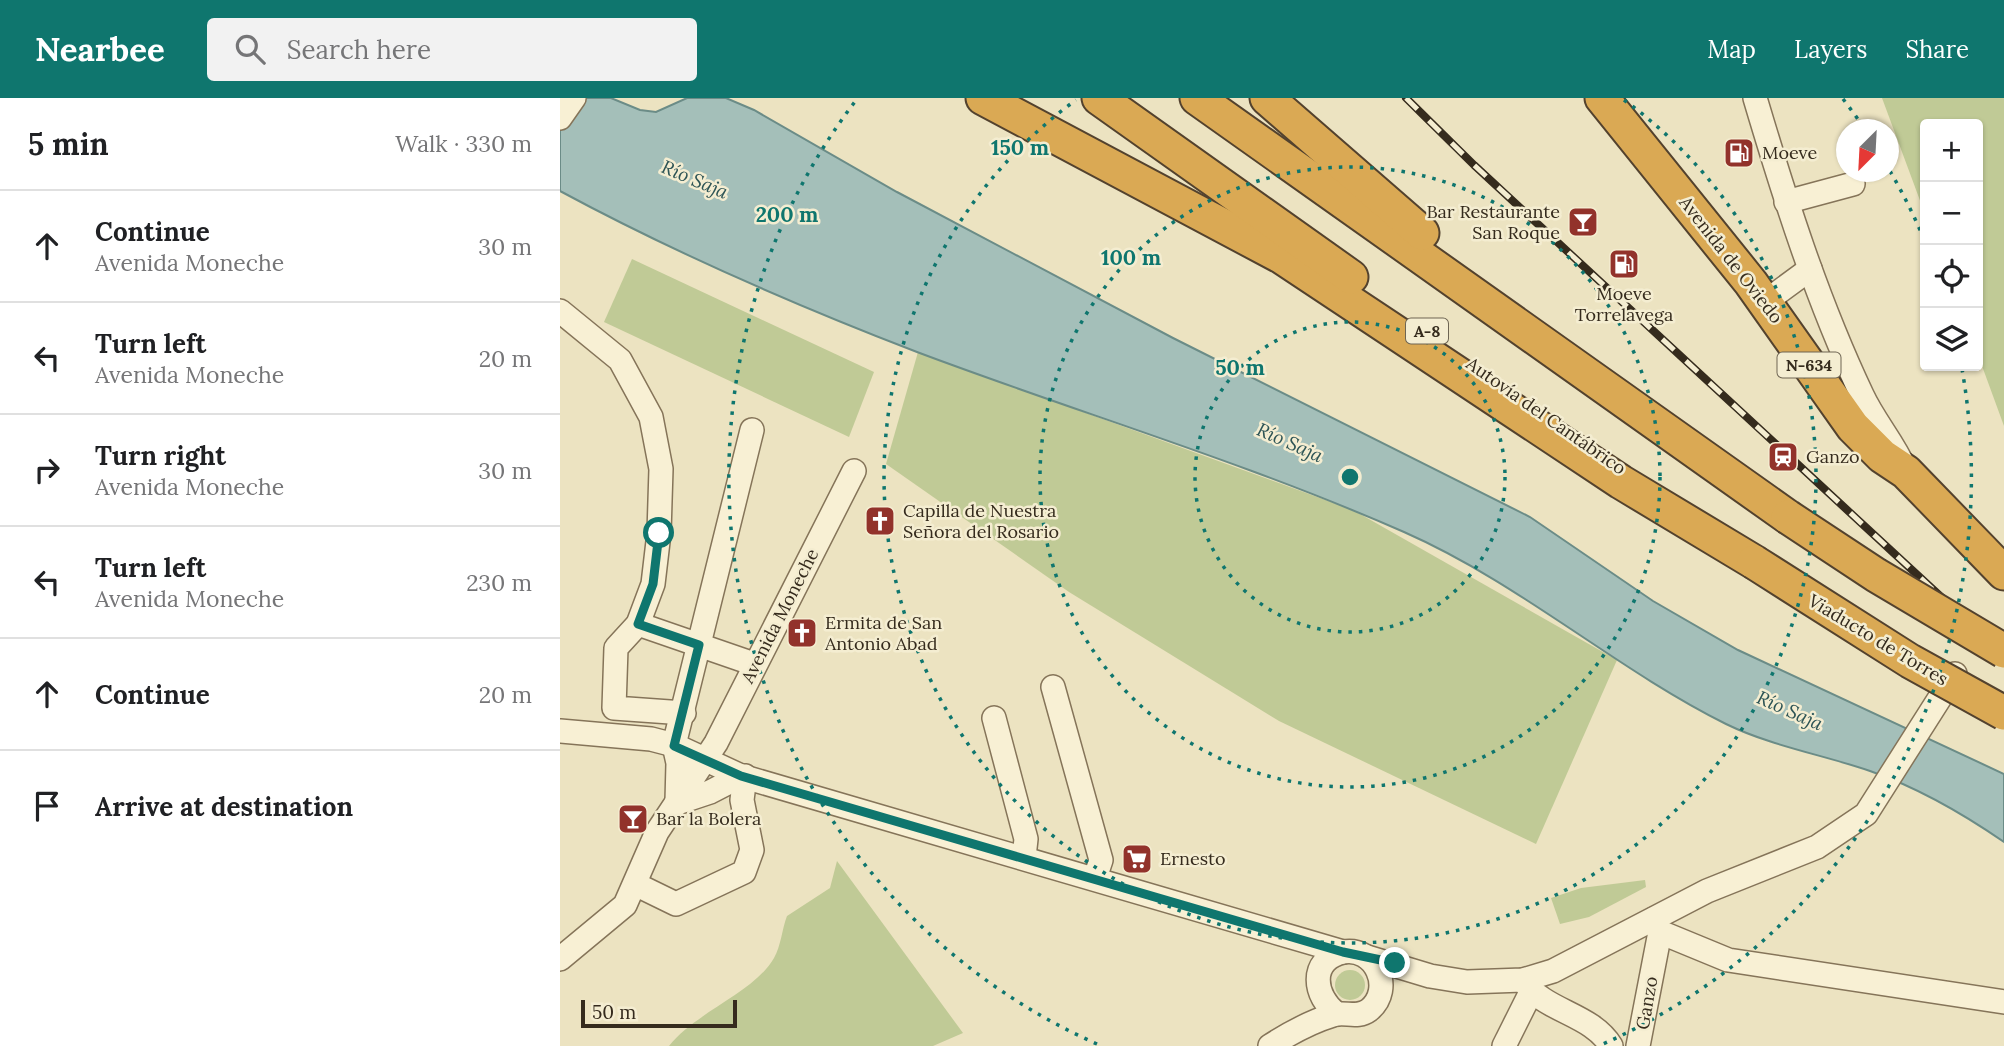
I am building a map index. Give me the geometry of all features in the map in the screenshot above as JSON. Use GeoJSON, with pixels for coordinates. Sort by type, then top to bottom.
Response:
{"type":"FeatureCollection","features":[{"type":"Feature","properties":{"kind":"highway"},"geometry":{"type":"LineString","coordinates":[[983,98],[1282,257],[1621,482],[1754,562]]}},
{"type":"Feature","properties":{"kind":"highway","name":"Autovía del Cantábrico"},"geometry":{"type":"LineString","coordinates":[[1099,98],[1754,562]]}},
{"type":"Feature","properties":{"kind":"highway"},"geometry":{"type":"LineString","coordinates":[[1197,98],[1783,514],[1876,575],[2004,651]]}},
{"type":"Feature","properties":{"kind":"highway"},"geometry":{"type":"LineString","coordinates":[[1267,98],[1409,223],[1783,514]]}},
{"type":"Feature","properties":{"kind":"highway","name":"Avenida de Oviedo"},"geometry":{"type":"LineString","coordinates":[[1602,98],[1765,302],[1853,428],[1882,456],[1906,472],[2004,573]]}},
{"type":"Feature","properties":{"kind":"highway","name":"Viaducto de Torres"},"geometry":{"type":"LineString","coordinates":[[1754,562],[1910,661],[2004,713]]}},
{"type":"Feature","properties":{"kind":"street"},"geometry":{"type":"LineString","coordinates":[[560,118],[574,98]]}},
{"type":"Feature","properties":{"kind":"street"},"geometry":{"type":"LineString","coordinates":[[1755,98],[1786,202],[1810,269],[1861,393],[1894,445],[1906,472]]}},
{"type":"Feature","properties":{"kind":"street"},"geometry":{"type":"LineString","coordinates":[[1786,202],[1853,184]]}},
{"type":"Feature","properties":{"kind":"street"},"geometry":{"type":"LineString","coordinates":[[1765,302],[1810,269]]}},
{"type":"Feature","properties":{"kind":"street"},"geometry":{"type":"LineString","coordinates":[[560,311],[620,360],[651,418],[662,469],[653,584],[638,624],[616,648],[614,708],[684,713]]}},
{"type":"Feature","properties":{"kind":"street"},"geometry":{"type":"LineString","coordinates":[[743,776],[710,792],[677,803],[678,762],[674,746],[752,430]]}},
{"type":"Feature","properties":{"kind":"street","name":"Avenida Moneche"},"geometry":{"type":"LineString","coordinates":[[560,959],[625,905],[657,832],[677,803],[711,763],[754,664],[854,471]]}},
{"type":"Feature","properties":{"kind":"street"},"geometry":{"type":"LineString","coordinates":[[638,624],[754,664]]}},
{"type":"Feature","properties":{"kind":"street"},"geometry":{"type":"LineString","coordinates":[[1504,1046],[1527,986],[1553,971],[1657,926],[1707,891],[1817,847],[1866,814],[1938,705],[1955,674]]}},
{"type":"Feature","properties":{"kind":"street"},"geometry":{"type":"LineString","coordinates":[[1053,687],[1101,860],[1095,878]]}},
{"type":"Feature","properties":{"kind":"street"},"geometry":{"type":"LineString","coordinates":[[994,718],[1026,839],[1024,857]]}},
{"type":"Feature","properties":{"kind":"street"},"geometry":{"type":"LineString","coordinates":[[560,732],[651,739],[743,776],[1343,952],[1430,976],[1467,982],[1527,986],[1593,1026],[1611,1046]]}},
{"type":"Feature","properties":{"kind":"street","name":"Avenida Moneche"},"geometry":{"type":"LineString","coordinates":[[710,792],[711,763]]}},
{"type":"Feature","properties":{"kind":"street"},"geometry":{"type":"LineString","coordinates":[[635,884],[676,904],[744,872],[752,850],[742,800],[743,776]]}},
{"type":"Feature","properties":{"kind":"street"},"geometry":{"type":"LineString","coordinates":[[1657,926],[1728,960],[2004,1002]]}},
{"type":"Feature","properties":{"kind":"street","name":"Ganzo"},"geometry":{"type":"LineString","coordinates":[[1638,1046],[1657,926]]}},
{"type":"Feature","properties":{"kind":"street"},"geometry":{"type":"LineString","coordinates":[[1295,937],[1311,956],[1325,1005],[1337,1014]]}},
{"type":"Feature","properties":{"kind":"street"},"geometry":{"type":"LineString","coordinates":[[1291,1032],[1318,986],[1322,966],[1332,956],[1343,952]]}},
{"type":"Feature","properties":{"kind":"street"},"geometry":{"type":"LineString","coordinates":[[1367,957],[1376,965],[1382,980],[1379,997]]}},
{"type":"Feature","properties":{"kind":"street"},"geometry":{"type":"LineString","coordinates":[[1270,1046],[1291,1032],[1337,1014],[1353,1016],[1369,1010],[1379,997],[1400,983],[1430,976]]}},
{"type":"Feature","properties":{"kind":"green space"},"geometry":{"type":"Polygon","coordinates":[[[1882,98],[2004,98],[2004,426],[1983,369],[1983,119],[1920,119],[1920,201],[1899,144],[1899,119],[1890,119],[1882,98]]]}},
{"type":"Feature","properties":{"kind":"green space"},"geometry":{"type":"Polygon","coordinates":[[[632,259],[874,372],[849,437],[604,322],[632,259]]]}},
{"type":"Feature","properties":{"kind":"green space"},"geometry":{"type":"Polygon","coordinates":[[[918,352],[1353,510],[1617,660],[1536,844],[1279,721],[1069,592],[886,464],[918,352]]]}},
{"type":"Feature","properties":{"kind":"green space"},"geometry":{"type":"Polygon","coordinates":[[[837,861],[963,1033],[933,1046],[669,1046],[694,1022],[753,982],[765,970],[774,958],[787,916],[830,888],[837,861]]]}},
{"type":"Feature","properties":{"kind":"green space"},"geometry":{"type":"Polygon","coordinates":[[[1645,880],[1646,887],[1589,917],[1560,924],[1551,898],[1581,888],[1645,880]]]}},
{"type":"Feature","properties":{"kind":"green space"},"geometry":{"type":"Polygon","coordinates":[[[1350,970],[1356,971],[1364,979],[1364,991],[1356,999],[1350,1000],[1344,999],[1336,991],[1335,985],[1336,979],[1344,971],[1350,970]]]}},
{"type":"Feature","properties":{"kind":"water","name":"Río Saja"},"geometry":{"type":"Polygon","coordinates":[[[560,98],[611,98],[640,110],[656,112],[687,98],[726,98],[754,110],[897,192],[1173,338],[1530,517],[1653,601],[1738,650],[2004,774],[2004,842],[1956,811],[1906,785],[1852,765],[1743,732],[1726,724],[1645,678],[1488,576],[1404,532],[1284,483],[871,334],[736,277],[603,214],[560,191],[560,98]]]}},
{"type":"Feature","properties":{"kind":"railway"},"geometry":{"type":"LineString","coordinates":[[1406,98],[1474,165],[2004,655]]}},
{"type":"Feature","properties":{"kind":"place","name":"Moeve"},"geometry":{"type":"Point","coordinates":[1739,153]}},
{"type":"Feature","properties":{"kind":"place","name":"Bar Restaurante San Roque"},"geometry":{"type":"Point","coordinates":[1583,222]}},
{"type":"Feature","properties":{"kind":"place","name":"Moeve Torrelavega"},"geometry":{"type":"Point","coordinates":[1624,264]}},
{"type":"Feature","properties":{"kind":"place","name":"Ganzo"},"geometry":{"type":"Point","coordinates":[1783,457]}},
{"type":"Feature","properties":{"kind":"place","name":"Capilla de Nuestra Señora del Rosario"},"geometry":{"type":"Point","coordinates":[880,521]}},
{"type":"Feature","properties":{"kind":"place","name":"Ermita de San Antonio Abad"},"geometry":{"type":"Point","coordinates":[802,633]}},
{"type":"Feature","properties":{"kind":"place","name":"Bar la Bolera"},"geometry":{"type":"Point","coordinates":[633,819]}},
{"type":"Feature","properties":{"kind":"place","name":"Ernesto"},"geometry":{"type":"Point","coordinates":[1137,859]}},
{"type":"Feature","properties":{"kind":"route"},"geometry":{"type":"LineString","coordinates":[[659,533],[653,584],[638,624],[699,645],[674,746],[741,776],[822,797],[1343,952],[1356,952],[1395,963]]}}]}
